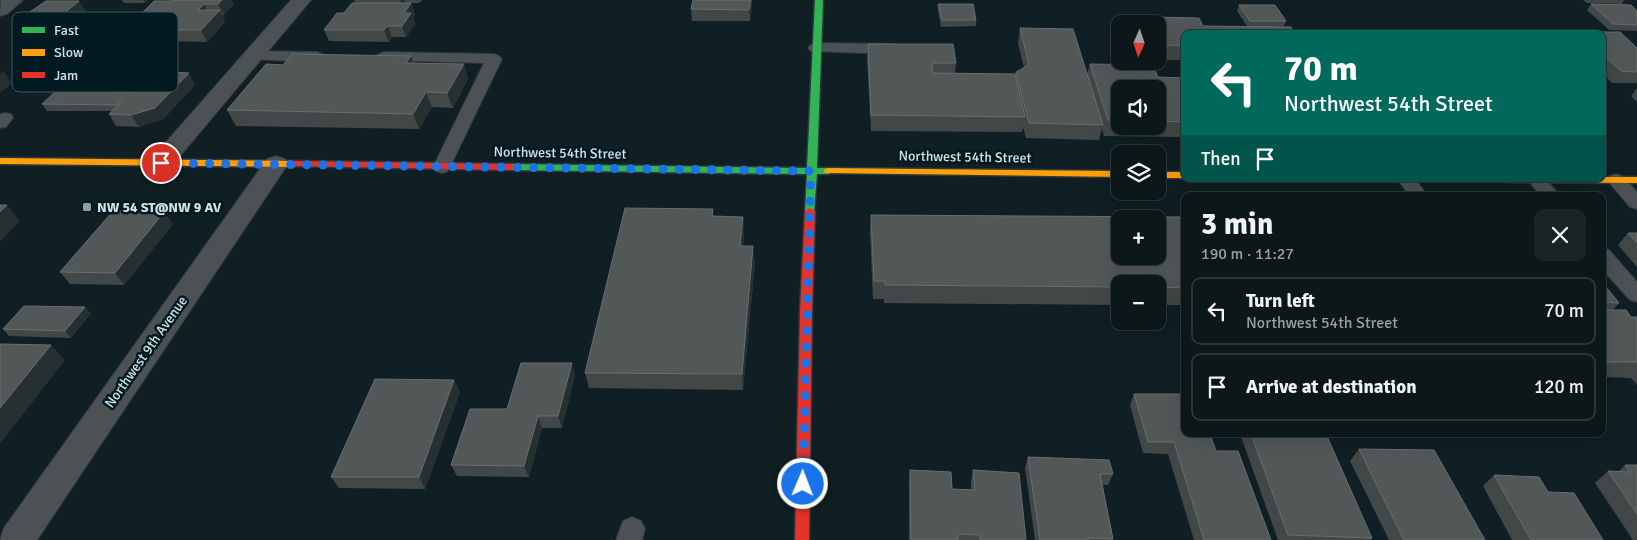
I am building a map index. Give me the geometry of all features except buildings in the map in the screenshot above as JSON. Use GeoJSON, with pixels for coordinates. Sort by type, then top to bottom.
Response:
{"type":"FeatureCollection","features":[{"type":"Feature","properties":{"kind":"main road"},"geometry":{"type":"LineString","coordinates":[[802,540],[806,326],[818,0]]}},
{"type":"Feature","properties":{"kind":"main road","name":"Northwest 54th Street"},"geometry":{"type":"LineString","coordinates":[[0,161],[1111,174]]}},
{"type":"Feature","properties":{"kind":"main road"},"geometry":{"type":"LineString","coordinates":[[1166,174],[1181,175]]}},
{"type":"Feature","properties":{"kind":"main road"},"geometry":{"type":"LineString","coordinates":[[1606,180],[1637,180]]}},
{"type":"Feature","properties":{"kind":"street"},"geometry":{"type":"LineString","coordinates":[[0,10],[13,0]]}},
{"type":"Feature","properties":{"kind":"street"},"geometry":{"type":"LineString","coordinates":[[161,163],[301,0]]}},
{"type":"Feature","properties":{"kind":"street","name":"Northwest 9th Avenue"},"geometry":{"type":"LineString","coordinates":[[17,540],[276,164]]}},
{"type":"Feature","properties":{"kind":"lane"},"geometry":{"type":"LineString","coordinates":[[816,48],[902,50]]}},
{"type":"Feature","properties":{"kind":"lane"},"geometry":{"type":"LineString","coordinates":[[252,56],[330,57]]}},
{"type":"Feature","properties":{"kind":"lane"},"geometry":{"type":"LineString","coordinates":[[369,57],[494,59],[442,166]]}},
{"type":"Feature","properties":{"kind":"lane"},"geometry":{"type":"LineString","coordinates":[[1616,180],[1637,202]]}},
{"type":"Feature","properties":{"kind":"lane"},"geometry":{"type":"LineString","coordinates":[[1408,182],[1416,192]]}},
{"type":"Feature","properties":{"kind":"lane"},"geometry":{"type":"LineString","coordinates":[[1539,182],[1547,192]]}},
{"type":"Feature","properties":{"kind":"lane"},"geometry":{"type":"LineString","coordinates":[[1606,260],[1637,295]]}},
{"type":"Feature","properties":{"kind":"traffic: fast"},"geometry":{"type":"LineString","coordinates":[[810,211],[819,0]]}},
{"type":"Feature","properties":{"kind":"traffic: fast"},"geometry":{"type":"LineString","coordinates":[[511,167],[829,171]]}},
{"type":"Feature","properties":{"kind":"traffic: slow"},"geometry":{"type":"LineString","coordinates":[[0,161],[294,164]]}},
{"type":"Feature","properties":{"kind":"traffic: slow"},"geometry":{"type":"LineString","coordinates":[[829,171],[1111,174]]}},
{"type":"Feature","properties":{"kind":"traffic: slow"},"geometry":{"type":"LineString","coordinates":[[1166,175],[1181,175]]}},
{"type":"Feature","properties":{"kind":"traffic: slow"},"geometry":{"type":"LineString","coordinates":[[1606,180],[1637,180]]}},
{"type":"Feature","properties":{"kind":"traffic: jam"},"geometry":{"type":"LineString","coordinates":[[294,164],[511,167]]}},
{"type":"Feature","properties":{"kind":"traffic: jam"},"geometry":{"type":"LineString","coordinates":[[802,540],[806,312],[810,211]]}},
{"type":"Feature","properties":{"kind":"place","name":"NW 54 ST@NW 9 AV"},"geometry":{"type":"Point","coordinates":[87,207]}},
{"type":"Feature","properties":{"kind":"route"},"geometry":{"type":"LineString","coordinates":[[161,163],[811,171],[803,484]]}}]}
